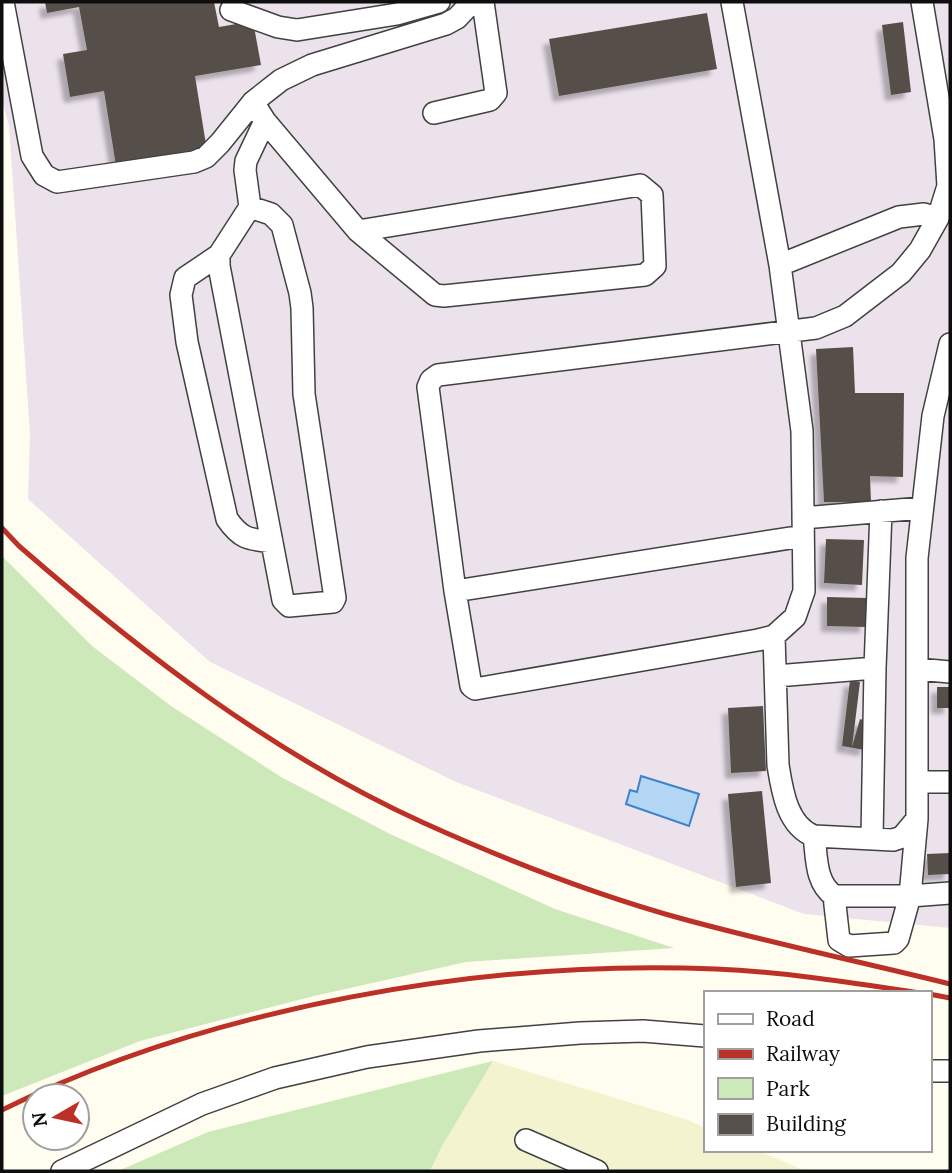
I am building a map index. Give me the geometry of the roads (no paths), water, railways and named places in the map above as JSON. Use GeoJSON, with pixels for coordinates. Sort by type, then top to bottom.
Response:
{"type":"FeatureCollection","features":[{"type":"Feature","properties":{"kind":"street"},"geometry":{"type":"LineString","coordinates":[[3,2],[32,156],[44,175],[57,182],[194,162],[206,157],[220,144],[253,102],[281,80],[312,65],[446,24],[457,18],[472,2]]}},
{"type":"Feature","properties":{"kind":"street"},"geometry":{"type":"LineString","coordinates":[[231,10],[278,27],[297,30],[397,14],[439,2]]}},
{"type":"Feature","properties":{"kind":"street"},"geometry":{"type":"LineString","coordinates":[[434,113],[490,100],[496,93],[483,2]]}},
{"type":"Feature","properties":{"kind":"street"},"geometry":{"type":"LineString","coordinates":[[732,2],[779,265],[788,331],[802,431],[804,591],[794,617],[774,636],[475,689],[471,686],[455,591],[428,387],[431,380],[438,375],[788,331],[816,328],[845,316],[901,273],[920,250],[938,218],[949,185],[945,139],[922,2]]}},
{"type":"Feature","properties":{"kind":"street"},"geometry":{"type":"LineString","coordinates":[[253,102],[265,121],[358,231],[435,295],[645,275],[654,266],[652,195],[640,185],[358,231]]}},
{"type":"Feature","properties":{"kind":"street"},"geometry":{"type":"LineString","coordinates":[[265,121],[246,162],[250,207],[219,255],[185,278],[181,295],[187,342],[227,519],[236,533],[250,540],[272,542]]}},
{"type":"Feature","properties":{"kind":"street"},"geometry":{"type":"LineString","coordinates":[[219,255],[283,600],[289,606],[333,602],[335,598],[304,394],[300,293],[282,225],[271,214],[250,207]]}},
{"type":"Feature","properties":{"kind":"street"},"geometry":{"type":"LineString","coordinates":[[779,265],[899,217],[924,214],[938,218]]}},
{"type":"Feature","properties":{"kind":"street"},"geometry":{"type":"LineString","coordinates":[[834,897],[839,940],[849,947],[894,943],[898,939],[910,896],[917,819],[916,558],[933,416],[950,344]]}},
{"type":"Feature","properties":{"kind":"street"},"geometry":{"type":"LineString","coordinates":[[455,591],[881,511],[922,508]]}},
{"type":"Feature","properties":{"kind":"street"},"geometry":{"type":"LineString","coordinates":[[872,838],[881,511]]}},
{"type":"Feature","properties":{"kind":"street"},"geometry":{"type":"LineString","coordinates":[[774,636],[781,785],[797,825],[814,836],[893,840],[902,837],[917,819]]}},
{"type":"Feature","properties":{"kind":"street"},"geometry":{"type":"LineString","coordinates":[[776,676],[875,668]]}},
{"type":"Feature","properties":{"kind":"street"},"geometry":{"type":"LineString","coordinates":[[917,669],[950,672]]}},
{"type":"Feature","properties":{"kind":"street"},"geometry":{"type":"LineString","coordinates":[[917,782],[950,782]]}},
{"type":"Feature","properties":{"kind":"street"},"geometry":{"type":"LineString","coordinates":[[814,836],[820,881],[825,890],[834,897],[950,893]]}},
{"type":"Feature","properties":{"kind":"street"},"geometry":{"type":"LineString","coordinates":[[62,1171],[202,1104],[275,1078],[367,1057],[479,1041],[580,1033],[643,1031],[704,1036]]}},
{"type":"Feature","properties":{"kind":"street"},"geometry":{"type":"LineString","coordinates":[[931,1071],[950,1071]]}},
{"type":"Feature","properties":{"kind":"street"},"geometry":{"type":"LineString","coordinates":[[526,1140],[597,1171]]}},
{"type":"Feature","properties":{"kind":"water"},"geometry":{"type":"Polygon","coordinates":[[[641,776],[699,794],[689,826],[626,804],[630,790],[637,792],[641,776]]]}},
{"type":"Feature","properties":{"kind":"railway"},"geometry":{"type":"LineString","coordinates":[[2,528],[66,586],[212,700],[315,766],[424,823],[552,876],[650,910],[950,984]]}},
{"type":"Feature","properties":{"kind":"railway"},"geometry":{"type":"LineString","coordinates":[[2,1110],[83,1074],[169,1043],[259,1017],[350,997],[443,982],[536,972],[627,968],[716,969],[793,975],[907,991]]}},
{"type":"Feature","properties":{"kind":"railway"},"geometry":{"type":"LineString","coordinates":[[931,994],[950,998]]}}]}
